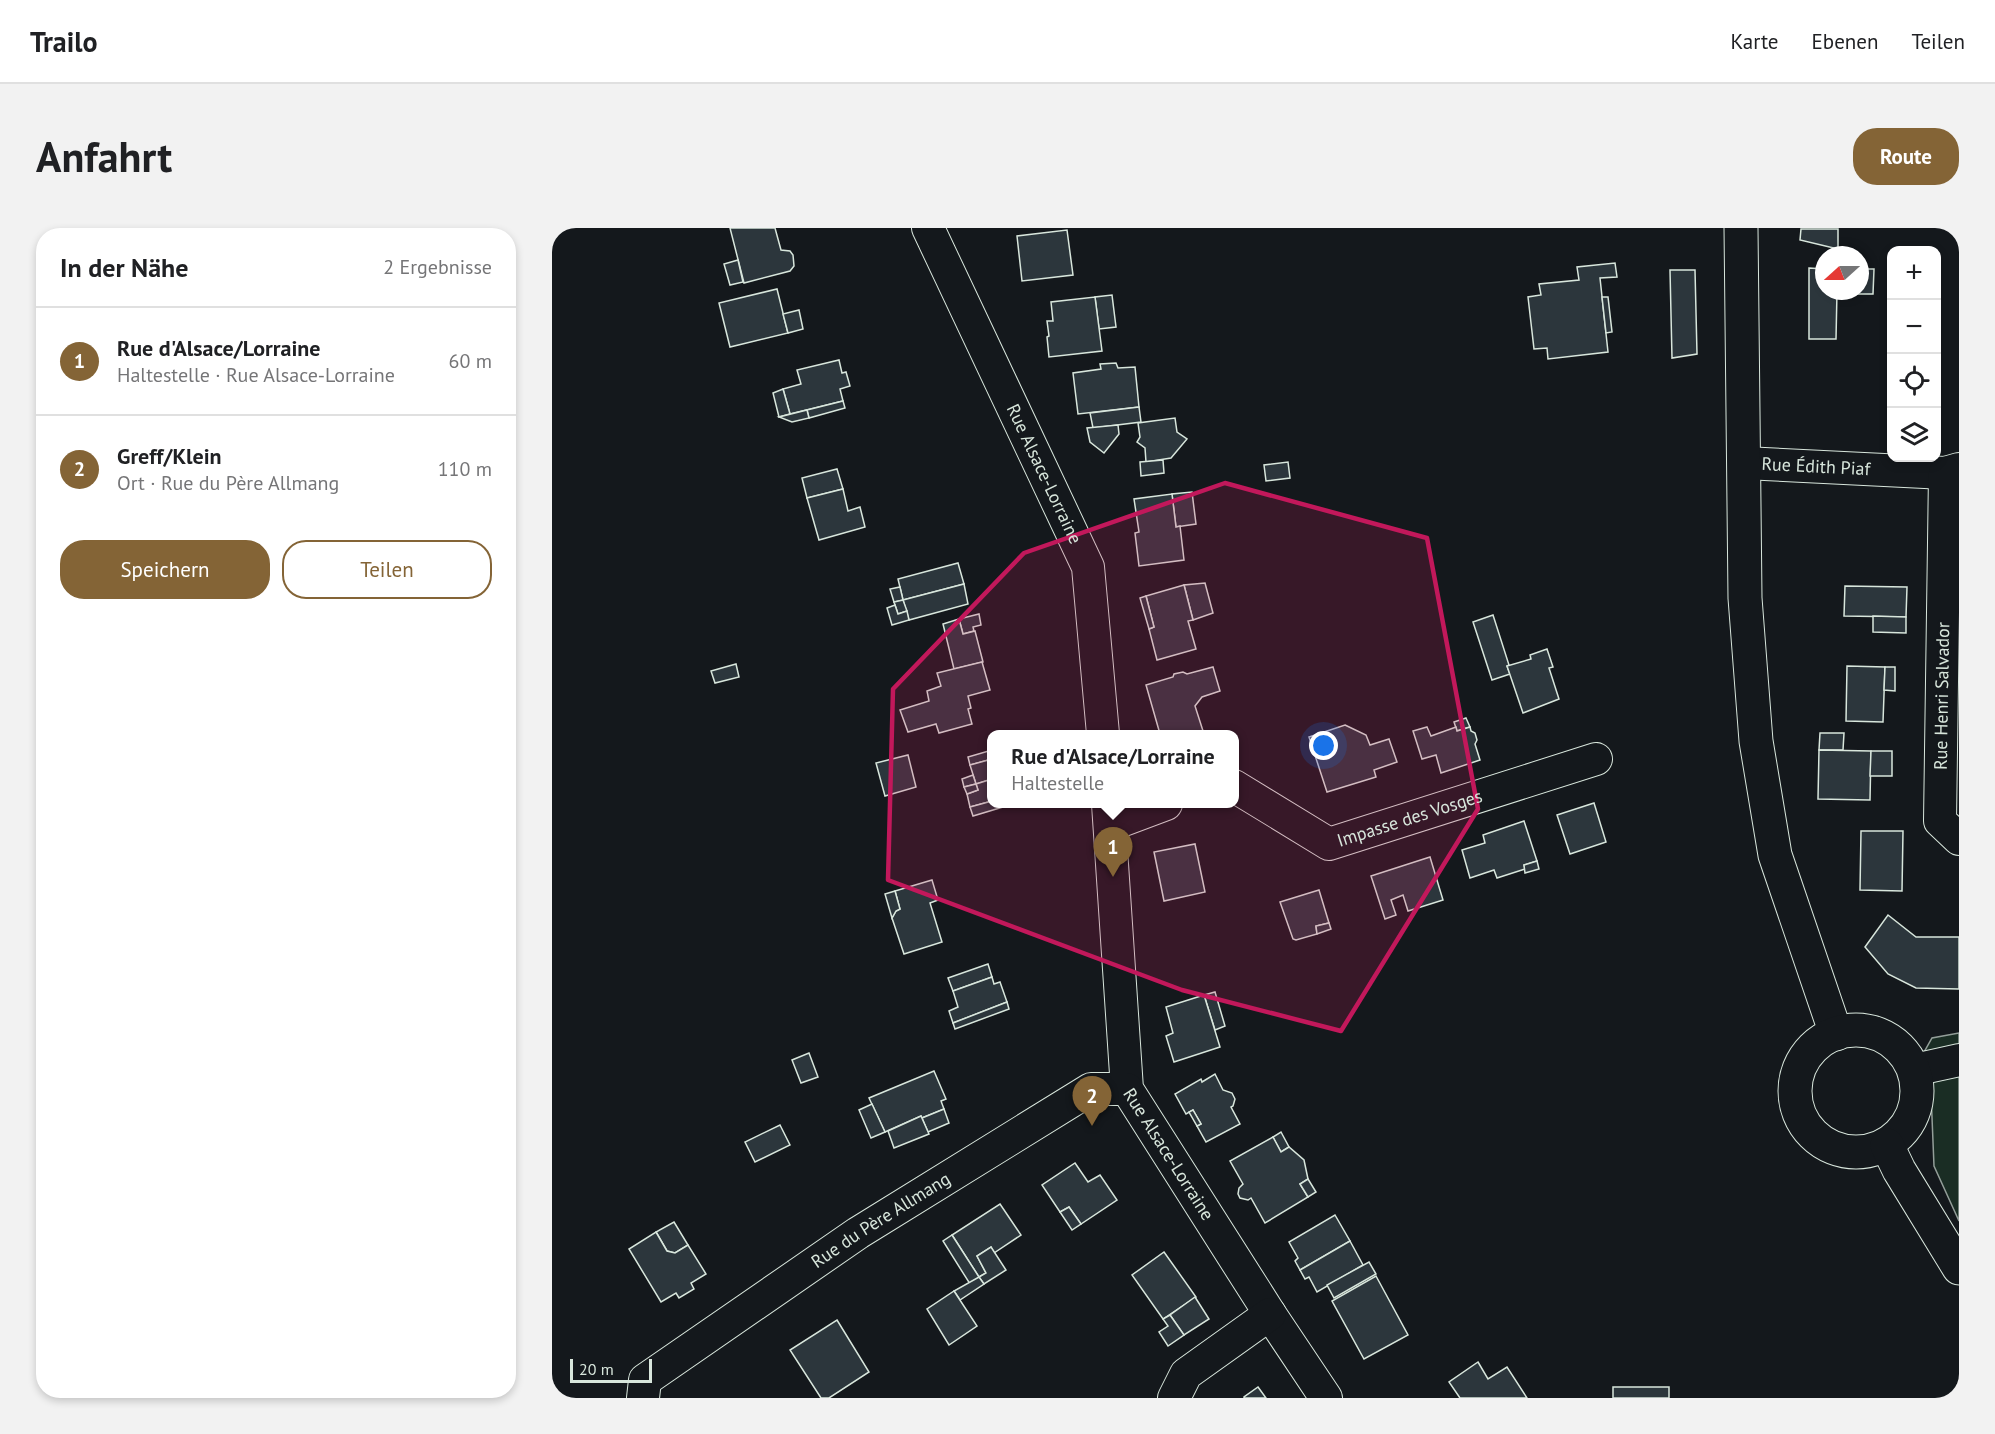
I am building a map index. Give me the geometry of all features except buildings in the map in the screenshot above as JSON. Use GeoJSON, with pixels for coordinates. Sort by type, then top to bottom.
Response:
{"type":"FeatureCollection","features":[{"type":"Feature","properties":{"kind":"main road"},"geometry":{"type":"LineString","coordinates":[[1741,228],[1745,598],[1756,741],[1775,855],[1836,1034]]}},
{"type":"Feature","properties":{"kind":"main road"},"geometry":{"type":"LineString","coordinates":[[1854,1030],[1873,1032],[1882,1036],[1904,1053],[1914,1070],[1918,1087],[1911,1120],[1901,1134],[1887,1145],[1868,1152],[1848,1152],[1829,1146],[1812,1134],[1801,1117],[1796,1098],[1797,1077],[1804,1059],[1818,1044],[1836,1034],[1854,1030]]}},
{"type":"Feature","properties":{"kind":"main road"},"geometry":{"type":"LineString","coordinates":[[1887,1145],[1899,1170],[1959,1268]]}},
{"type":"Feature","properties":{"kind":"street","name":"Rue Alsace-Lorraine"},"geometry":{"type":"LineString","coordinates":[[928,228],[1088,567],[1102,730]]}},
{"type":"Feature","properties":{"kind":"street","name":"Rue Édith Piaf"},"geometry":{"type":"LineString","coordinates":[[1744,463],[1952,471]]}},
{"type":"Feature","properties":{"kind":"street","name":"Rue Henri Salvador"},"geometry":{"type":"LineString","coordinates":[[1952,471],[1940,821],[1959,839]]}},
{"type":"Feature","properties":{"kind":"street","name":"Impasse des Vosges"},"geometry":{"type":"LineString","coordinates":[[1239,789],[1329,844],[1596,759]]}},
{"type":"Feature","properties":{"kind":"street"},"geometry":{"type":"LineString","coordinates":[[1109,814],[1143,808]]}},
{"type":"Feature","properties":{"kind":"street","name":"Rue Alsace-Lorraine"},"geometry":{"type":"LineString","coordinates":[[1109,814],[1127,1089],[1326,1398]]}},
{"type":"Feature","properties":{"kind":"street"},"geometry":{"type":"LineString","coordinates":[[1914,1070],[1959,1060]]}},
{"type":"Feature","properties":{"kind":"street","name":"Rue du Père Allmang"},"geometry":{"type":"LineString","coordinates":[[644,1389],[858,1233],[1091,1089],[1127,1089]]}},
{"type":"Feature","properties":{"kind":"street"},"geometry":{"type":"LineString","coordinates":[[1174,1398],[1186,1374],[1270,1314]]}},
{"type":"Feature","properties":{"kind":"highlighted area"},"geometry":{"type":"Polygon","coordinates":[[[1225,483],[1427,538],[1478,809],[1341,1031],[1182,990],[888,880],[893,689],[1024,553],[1225,483]]]}},
{"type":"Feature","properties":{"kind":"green space"},"geometry":{"type":"Polygon","coordinates":[[[1959,1033],[1959,1221],[1934,1166],[1931,1093],[1914,1070],[1932,1038],[1959,1033]]]}},
{"type":"Feature","properties":{"kind":"place","name":"Rue d'Alsace/Lorraine"},"geometry":{"type":"Point","coordinates":[1113,877]}},
{"type":"Feature","properties":{"kind":"place","name":"Greff/Klein"},"geometry":{"type":"Point","coordinates":[1092,1126]}}]}
